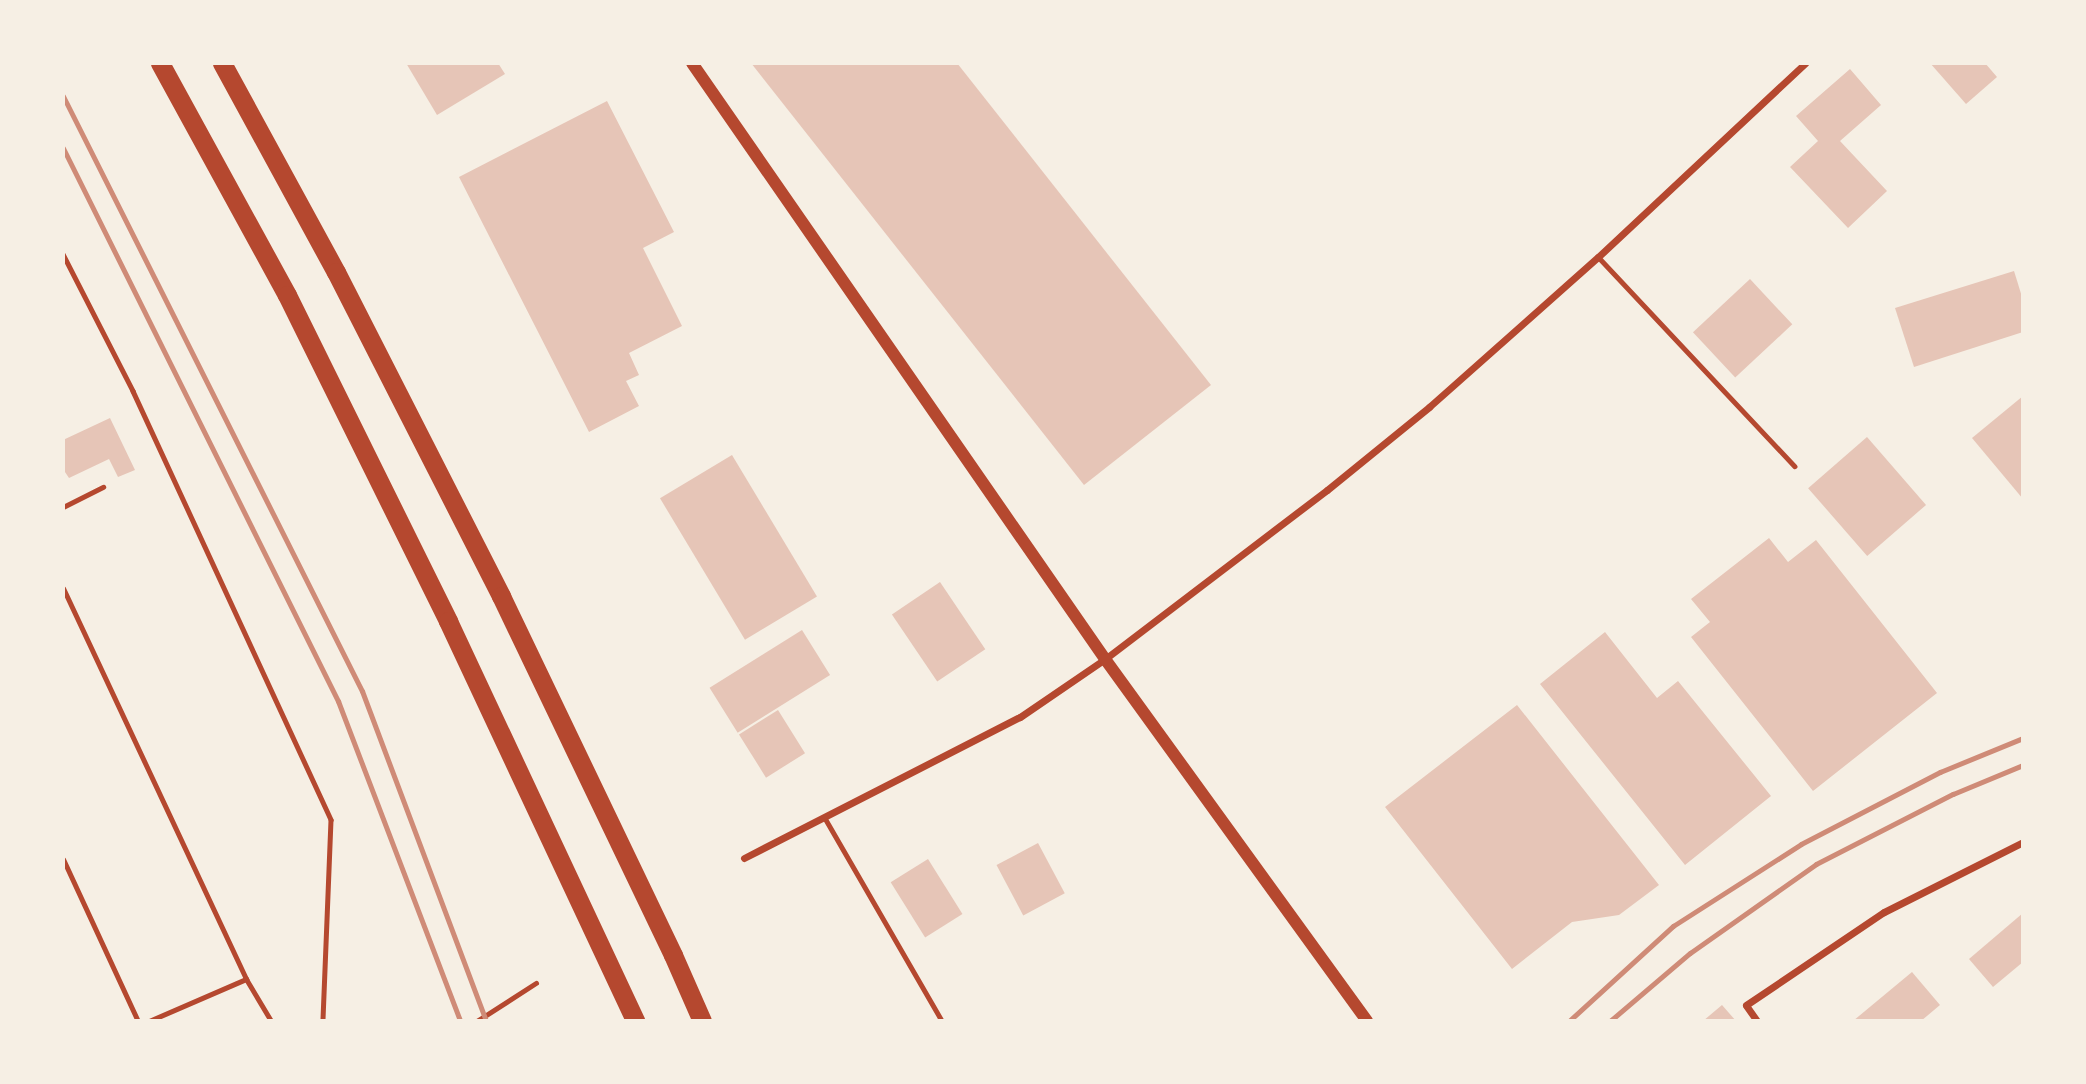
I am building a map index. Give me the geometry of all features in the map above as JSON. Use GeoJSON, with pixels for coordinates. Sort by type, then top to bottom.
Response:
{"type":"FeatureCollection","features":[{"type":"Feature","properties":{"kind":"highway"},"geometry":{"type":"LineString","coordinates":[[160,63],[293,308],[448,621],[635,1021]]}},
{"type":"Feature","properties":{"kind":"highway"},"geometry":{"type":"LineString","coordinates":[[222,63],[336,272],[502,596],[702,1021]]}},
{"type":"Feature","properties":{"kind":"street"},"geometry":{"type":"LineString","coordinates":[[692,63],[1105,659],[1367,1021]]}},
{"type":"Feature","properties":{"kind":"street"},"geometry":{"type":"LineString","coordinates":[[744,858],[1020,717],[1105,659],[1327,490],[1503,343],[1805,63]]}},
{"type":"Feature","properties":{"kind":"street"},"geometry":{"type":"LineString","coordinates":[[1757,1021],[1746,1005],[1884,912],[2023,842]]}},
{"type":"Feature","properties":{"kind":"lane"},"geometry":{"type":"LineString","coordinates":[[1598,257],[1794,466]]}},
{"type":"Feature","properties":{"kind":"lane"},"geometry":{"type":"LineString","coordinates":[[63,507],[103,487]]}},
{"type":"Feature","properties":{"kind":"lane"},"geometry":{"type":"LineString","coordinates":[[63,588],[246,979],[271,1021]]}},
{"type":"Feature","properties":{"kind":"lane"},"geometry":{"type":"LineString","coordinates":[[824,817],[942,1021]]}},
{"type":"Feature","properties":{"kind":"lane"},"geometry":{"type":"LineString","coordinates":[[63,859],[138,1021]]}},
{"type":"Feature","properties":{"kind":"lane"},"geometry":{"type":"LineString","coordinates":[[149,1021],[246,979]]}},
{"type":"Feature","properties":{"kind":"path"},"geometry":{"type":"LineString","coordinates":[[63,254],[133,391],[331,820],[323,1021]]}},
{"type":"Feature","properties":{"kind":"path"},"geometry":{"type":"LineString","coordinates":[[477,1021],[536,983]]}},
{"type":"Feature","properties":{"kind":"building"},"geometry":{"type":"Polygon","coordinates":[[[406,63],[498,63],[505,74],[437,115],[406,63]]]}},
{"type":"Feature","properties":{"kind":"building"},"geometry":{"type":"Polygon","coordinates":[[[751,63],[957,63],[1211,385],[1084,485],[751,63]]]}},
{"type":"Feature","properties":{"kind":"building"},"geometry":{"type":"Polygon","coordinates":[[[1930,63],[1985,63],[1997,77],[1966,104],[1930,63]]]}},
{"type":"Feature","properties":{"kind":"building"},"geometry":{"type":"Polygon","coordinates":[[[1850,69],[1881,105],[1840,141],[1887,191],[1848,228],[1790,167],[1818,141],[1796,116],[1850,69]]]}},
{"type":"Feature","properties":{"kind":"building"},"geometry":{"type":"Polygon","coordinates":[[[607,101],[674,232],[643,248],[682,326],[629,353],[639,375],[626,381],[639,406],[589,432],[459,177],[607,101]]]}},
{"type":"Feature","properties":{"kind":"building"},"geometry":{"type":"Polygon","coordinates":[[[2014,271],[2023,300],[2023,332],[1914,367],[1895,308],[2014,271]]]}},
{"type":"Feature","properties":{"kind":"building"},"geometry":{"type":"Polygon","coordinates":[[[1750,279],[1792,324],[1735,378],[1693,332],[1750,279]]]}},
{"type":"Feature","properties":{"kind":"building"},"geometry":{"type":"Polygon","coordinates":[[[2023,396],[2023,499],[1972,438],[2023,396]]]}},
{"type":"Feature","properties":{"kind":"building"},"geometry":{"type":"Polygon","coordinates":[[[110,418],[135,470],[118,477],[109,459],[69,478],[63,469],[63,440],[110,418]]]}},
{"type":"Feature","properties":{"kind":"building"},"geometry":{"type":"Polygon","coordinates":[[[1867,437],[1926,505],[1867,556],[1808,488],[1867,437]]]}},
{"type":"Feature","properties":{"kind":"building"},"geometry":{"type":"Polygon","coordinates":[[[732,455],[817,596],[745,640],[660,498],[732,455]]]}},
{"type":"Feature","properties":{"kind":"building"},"geometry":{"type":"Polygon","coordinates":[[[1769,538],[1788,562],[1816,540],[1937,693],[1813,791],[1691,637],[1710,622],[1691,599],[1769,538]]]}},
{"type":"Feature","properties":{"kind":"building"},"geometry":{"type":"Polygon","coordinates":[[[940,582],[985,649],[937,682],[892,614],[940,582]]]}},
{"type":"Feature","properties":{"kind":"building"},"geometry":{"type":"Polygon","coordinates":[[[802,630],[830,675],[738,733],[710,688],[802,630]]]}},
{"type":"Feature","properties":{"kind":"building"},"geometry":{"type":"Polygon","coordinates":[[[1605,632],[1657,698],[1678,681],[1771,796],[1685,865],[1540,684],[1605,632]]]}},
{"type":"Feature","properties":{"kind":"building"},"geometry":{"type":"Polygon","coordinates":[[[1517,705],[1659,885],[1619,915],[1572,922],[1512,969],[1385,807],[1517,705]]]}},
{"type":"Feature","properties":{"kind":"building"},"geometry":{"type":"Polygon","coordinates":[[[778,710],[805,753],[766,778],[739,734],[778,710]]]}},
{"type":"Feature","properties":{"kind":"building"},"geometry":{"type":"Polygon","coordinates":[[[1038,843],[1065,893],[1023,915],[997,865],[1038,843]]]}},
{"type":"Feature","properties":{"kind":"building"},"geometry":{"type":"Polygon","coordinates":[[[928,859],[962,914],[925,937],[891,882],[928,859]]]}},
{"type":"Feature","properties":{"kind":"building"},"geometry":{"type":"Polygon","coordinates":[[[2023,913],[2023,962],[1993,987],[1969,959],[2023,913]]]}},
{"type":"Feature","properties":{"kind":"building"},"geometry":{"type":"Polygon","coordinates":[[[1912,972],[1940,1005],[1921,1021],[1853,1021],[1912,972]]]}},
{"type":"Feature","properties":{"kind":"building"},"geometry":{"type":"Polygon","coordinates":[[[1722,1005],[1736,1021],[1703,1021],[1722,1005]]]}},
{"type":"Feature","properties":{"kind":"railway"},"geometry":{"type":"LineString","coordinates":[[63,96],[362,691],[486,1021]]}},
{"type":"Feature","properties":{"kind":"railway"},"geometry":{"type":"LineString","coordinates":[[63,148],[338,701],[460,1021]]}},
{"type":"Feature","properties":{"kind":"railway"},"geometry":{"type":"LineString","coordinates":[[1569,1021],[1673,926],[1801,844],[1940,772],[2023,738]]}},
{"type":"Feature","properties":{"kind":"railway"},"geometry":{"type":"LineString","coordinates":[[1610,1021],[1690,953],[1816,864],[1953,794],[2023,765]]}}]}
